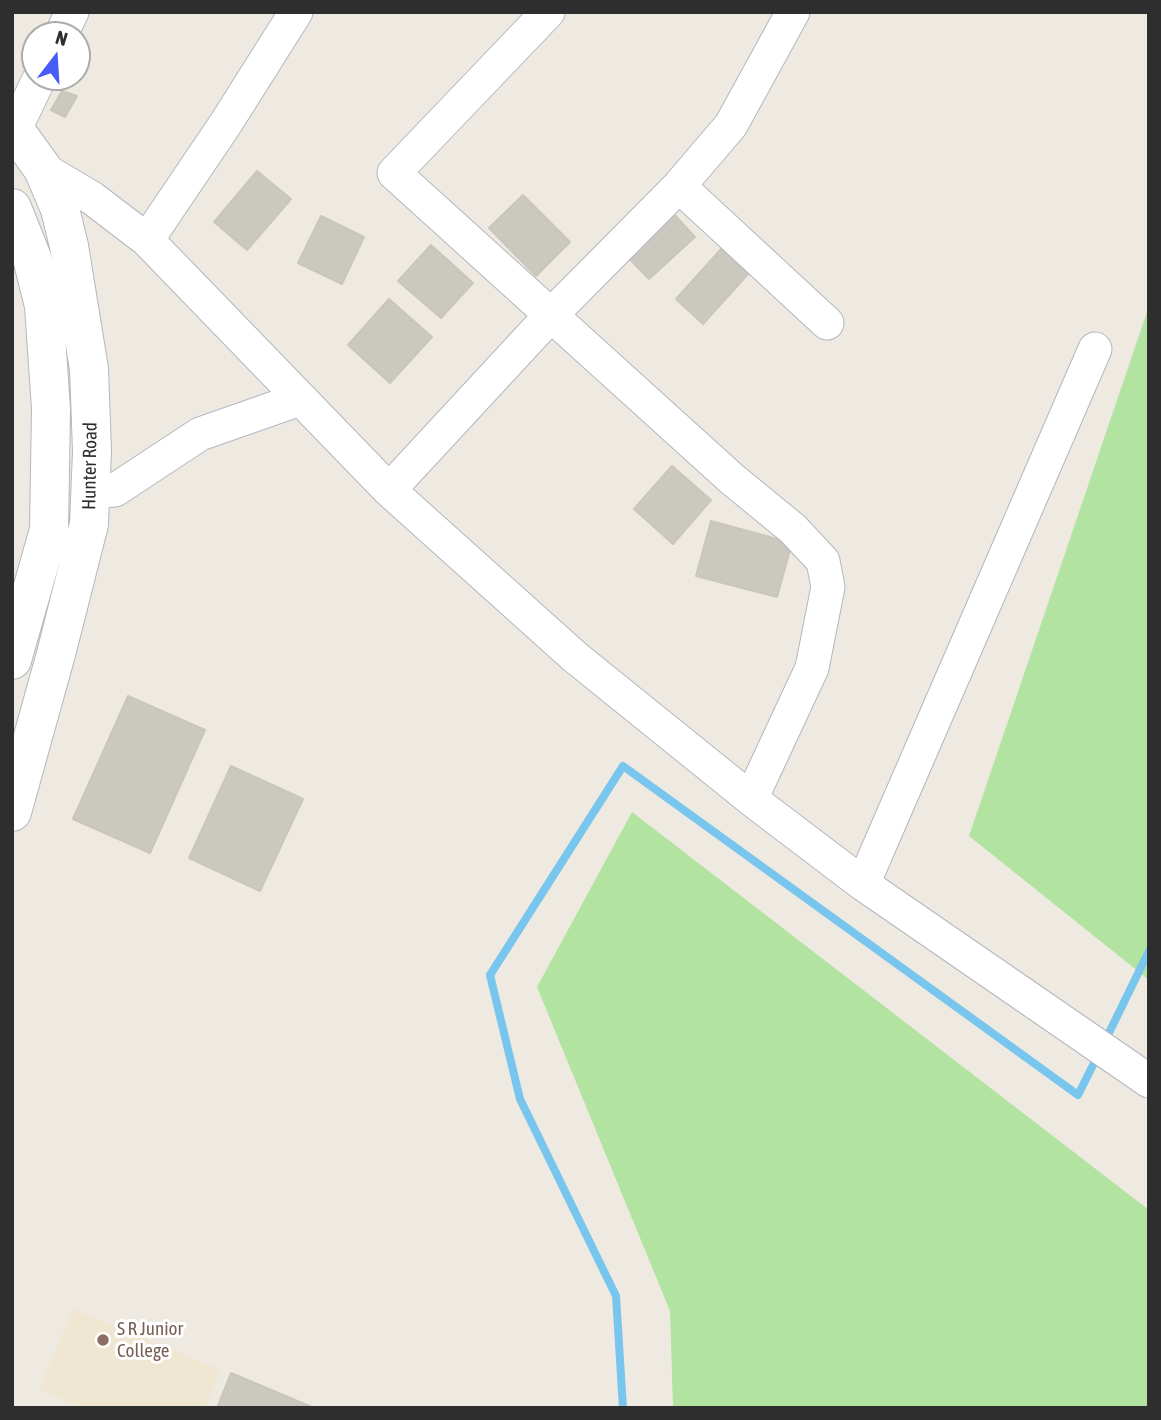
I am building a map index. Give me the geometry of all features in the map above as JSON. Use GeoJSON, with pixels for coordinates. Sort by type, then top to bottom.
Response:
{"type":"FeatureCollection","features":[{"type":"Feature","properties":{"kind":"main road","name":"Hunter Road"},"geometry":{"type":"LineString","coordinates":[[12,812],[89,524],[92,451],[89,369],[69,246],[60,209],[43,169],[14,128]]}},
{"type":"Feature","properties":{"kind":"main road","name":"Hunter Road"},"geometry":{"type":"LineString","coordinates":[[12,208],[32,258],[44,306],[51,409],[51,491],[49,530],[12,660]]}},
{"type":"Feature","properties":{"kind":"street"},"geometry":{"type":"LineString","coordinates":[[146,240],[226,123],[296,12]]}},
{"type":"Feature","properties":{"kind":"street"},"geometry":{"type":"LineString","coordinates":[[548,12],[394,173],[732,479],[793,529],[823,561],[828,587],[812,668],[751,799]]}},
{"type":"Feature","properties":{"kind":"street"},"geometry":{"type":"LineString","coordinates":[[388,490],[552,314],[679,186],[730,125],[793,12]]}},
{"type":"Feature","properties":{"kind":"street"},"geometry":{"type":"LineString","coordinates":[[14,128],[33,91]]}},
{"type":"Feature","properties":{"kind":"street"},"geometry":{"type":"LineString","coordinates":[[43,169],[92,198],[146,240],[388,490],[575,657],[751,799],[863,884],[1149,1081]]}},
{"type":"Feature","properties":{"kind":"street"},"geometry":{"type":"LineString","coordinates":[[679,186],[827,323]]}},
{"type":"Feature","properties":{"kind":"street"},"geometry":{"type":"LineString","coordinates":[[863,884],[1095,349]]}},
{"type":"Feature","properties":{"kind":"street"},"geometry":{"type":"LineString","coordinates":[[91,492],[115,490],[200,434],[300,398]]}},
{"type":"Feature","properties":{"kind":"shaded area","name":"S R Junior College"},"geometry":{"type":"Polygon","coordinates":[[[73,1309],[221,1370],[205,1408],[83,1408],[39,1389],[73,1309]]]}},
{"type":"Feature","properties":{"kind":"green space"},"geometry":{"type":"Polygon","coordinates":[[[1149,306],[1149,980],[969,836],[1149,306]]]}},
{"type":"Feature","properties":{"kind":"green space"},"geometry":{"type":"Polygon","coordinates":[[[632,812],[1149,1210],[1149,1408],[673,1408],[670,1311],[537,987],[632,812]]]}},
{"type":"Feature","properties":{"kind":"building"},"geometry":{"type":"Polygon","coordinates":[[[62,91],[77,96],[65,117],[51,110],[62,91]]]}},
{"type":"Feature","properties":{"kind":"building"},"geometry":{"type":"Polygon","coordinates":[[[257,171],[291,199],[247,250],[214,222],[257,171]]]}},
{"type":"Feature","properties":{"kind":"building"},"geometry":{"type":"Polygon","coordinates":[[[523,195],[570,242],[536,276],[489,228],[523,195]]]}},
{"type":"Feature","properties":{"kind":"building"},"geometry":{"type":"Polygon","coordinates":[[[669,209],[695,237],[649,279],[623,252],[669,209]]]}},
{"type":"Feature","properties":{"kind":"building"},"geometry":{"type":"Polygon","coordinates":[[[321,216],[364,237],[342,284],[298,263],[321,216]]]}},
{"type":"Feature","properties":{"kind":"building"},"geometry":{"type":"Polygon","coordinates":[[[431,245],[473,283],[441,318],[398,281],[431,245]]]}},
{"type":"Feature","properties":{"kind":"building"},"geometry":{"type":"Polygon","coordinates":[[[722,248],[749,273],[703,324],[676,299],[722,248]]]}},
{"type":"Feature","properties":{"kind":"building"},"geometry":{"type":"Polygon","coordinates":[[[389,299],[432,337],[390,383],[348,345],[389,299]]]}},
{"type":"Feature","properties":{"kind":"building"},"geometry":{"type":"Polygon","coordinates":[[[672,466],[711,500],[673,544],[634,509],[672,466]]]}},
{"type":"Feature","properties":{"kind":"building"},"geometry":{"type":"Polygon","coordinates":[[[711,521],[792,543],[777,597],[696,576],[711,521]]]}},
{"type":"Feature","properties":{"kind":"building"},"geometry":{"type":"Polygon","coordinates":[[[128,696],[205,730],[150,853],[73,819],[128,696]]]}},
{"type":"Feature","properties":{"kind":"building"},"geometry":{"type":"Polygon","coordinates":[[[231,766],[303,799],[260,891],[189,858],[231,766]]]}},
{"type":"Feature","properties":{"kind":"building"},"geometry":{"type":"Polygon","coordinates":[[[231,1373],[314,1408],[217,1408],[231,1373]]]}},
{"type":"Feature","properties":{"kind":"waterway"},"geometry":{"type":"LineString","coordinates":[[623,1408],[616,1296],[520,1099],[490,975],[623,766],[1078,1095],[1098,1055]]}},
{"type":"Feature","properties":{"kind":"waterway"},"geometry":{"type":"LineString","coordinates":[[1104,1043],[1149,951]]}},
{"type":"Feature","properties":{"kind":"place","name":"S R Junior College"},"geometry":{"type":"Point","coordinates":[103,1340]}}]}
